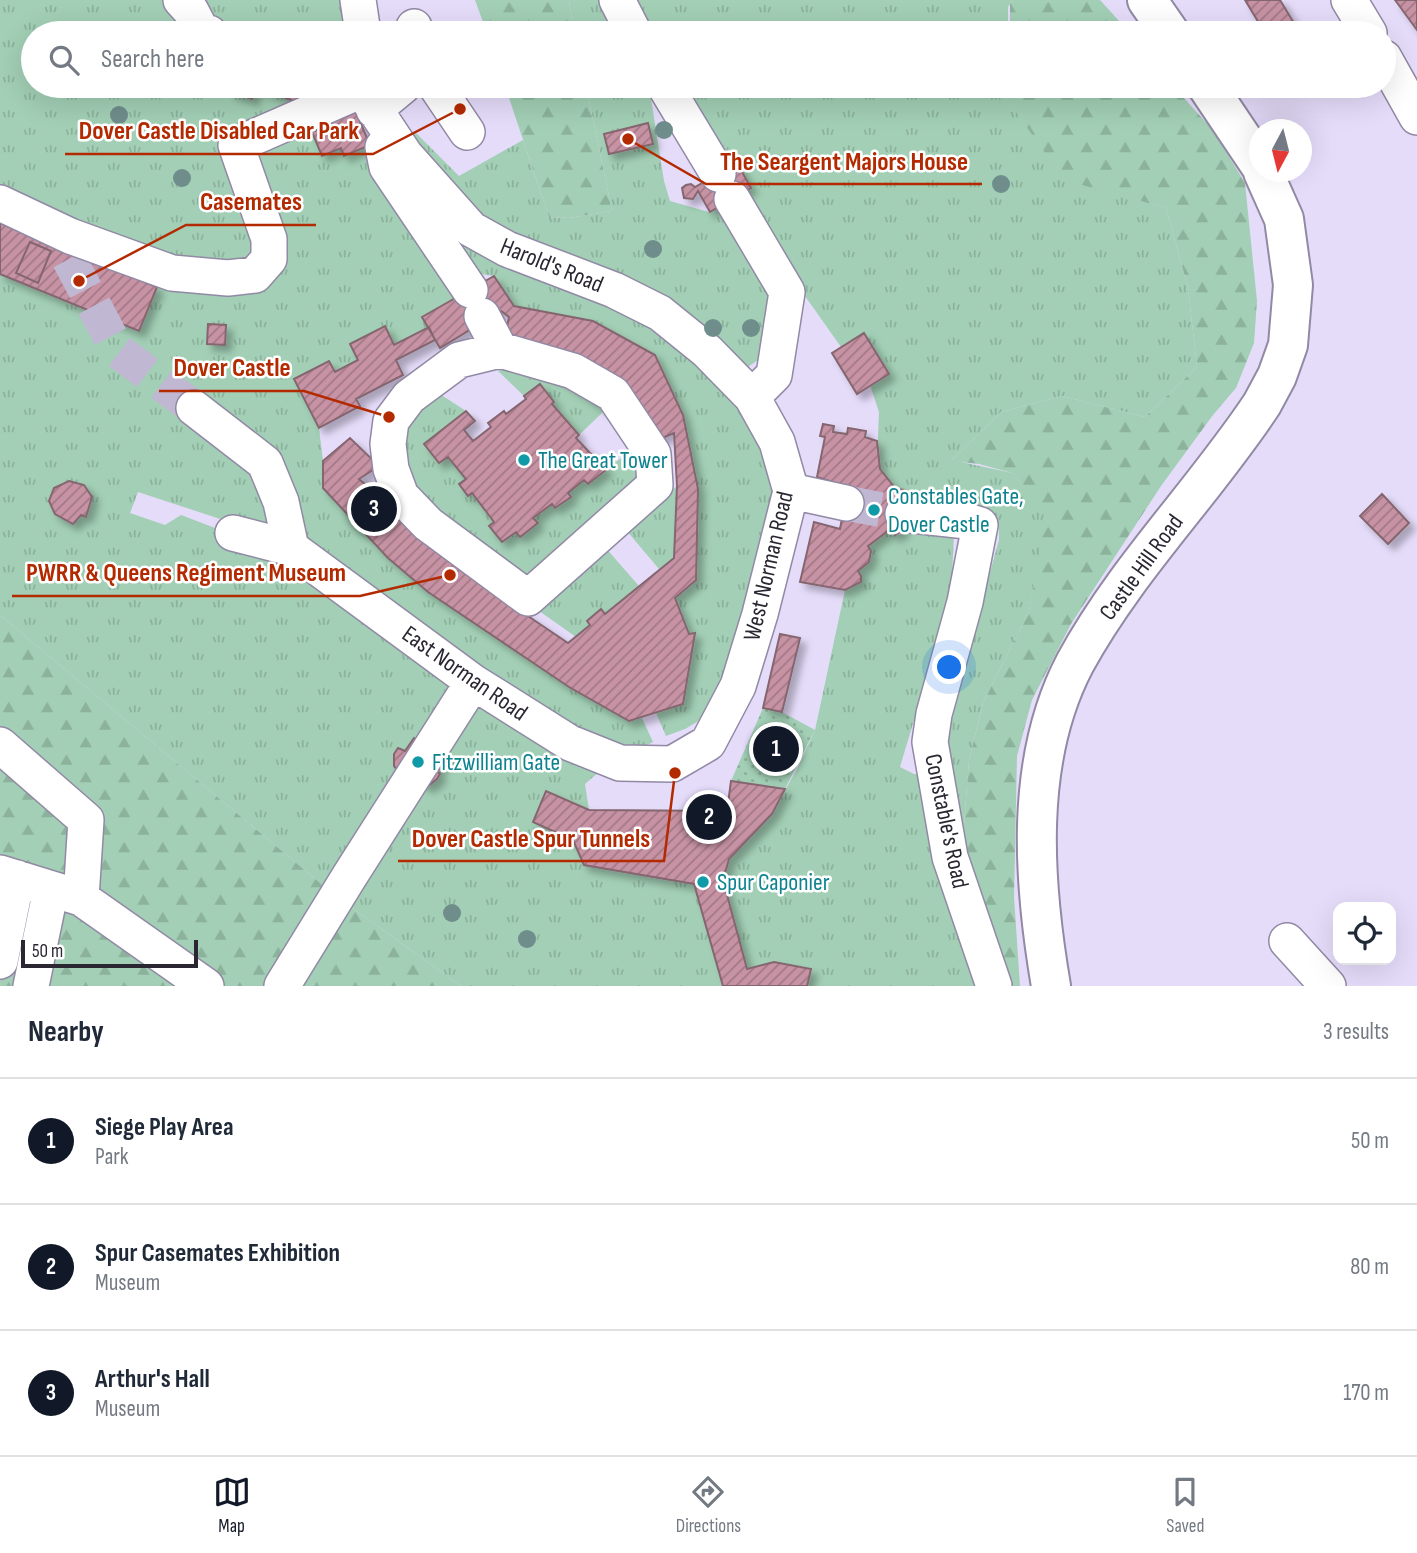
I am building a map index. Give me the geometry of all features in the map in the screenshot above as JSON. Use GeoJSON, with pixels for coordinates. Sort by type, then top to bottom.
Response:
{"type":"FeatureCollection","features":[{"type":"Feature","properties":{"kind":"main road"},"geometry":{"type":"LineString","coordinates":[[1147,0],[1162,21]]}},
{"type":"Feature","properties":{"kind":"main road"},"geometry":{"type":"LineString","coordinates":[[1215,98],[1249,150]]}},
{"type":"Feature","properties":{"kind":"main road","name":"Castle Hill Road"},"geometry":{"type":"LineString","coordinates":[[1051,986],[1040,904],[1038,805],[1046,746],[1058,701],[1074,664],[1104,616],[1262,404],[1277,376],[1288,345],[1293,285],[1284,219],[1267,182]]}},
{"type":"Feature","properties":{"kind":"street"},"geometry":{"type":"LineString","coordinates":[[181,0],[196,21]]}},
{"type":"Feature","properties":{"kind":"street"},"geometry":{"type":"LineString","coordinates":[[358,0],[361,21]]}},
{"type":"Feature","properties":{"kind":"street"},"geometry":{"type":"LineString","coordinates":[[617,0],[628,21]]}},
{"type":"Feature","properties":{"kind":"street"},"geometry":{"type":"LineString","coordinates":[[1349,0],[1362,21]]}},
{"type":"Feature","properties":{"kind":"street"},"geometry":{"type":"LineString","coordinates":[[1396,79],[1417,117]]}},
{"type":"Feature","properties":{"kind":"street"},"geometry":{"type":"LineString","coordinates":[[0,203],[69,247],[172,273],[228,278],[256,275],[269,259],[269,239],[236,145],[351,98]]}},
{"type":"Feature","properties":{"kind":"street"},"geometry":{"type":"LineString","coordinates":[[365,98],[387,167],[476,303],[500,350],[573,371],[613,394],[653,454],[655,485],[528,597],[428,524],[401,496],[391,469],[388,444],[391,421],[409,397],[459,360],[500,350]]}},
{"type":"Feature","properties":{"kind":"street","name":"Harold's Road"},"geometry":{"type":"LineString","coordinates":[[366,98],[405,155],[471,229],[507,249],[614,290],[660,313],[707,351],[752,397]]}},
{"type":"Feature","properties":{"kind":"street"},"geometry":{"type":"LineString","coordinates":[[444,98],[467,132]]}},
{"type":"Feature","properties":{"kind":"street"},"geometry":{"type":"LineString","coordinates":[[672,98],[787,292],[774,375],[752,397]]}},
{"type":"Feature","properties":{"kind":"street","name":"West Norman Road"},"geometry":{"type":"LineString","coordinates":[[708,743],[738,686],[760,614],[791,491],[777,442],[752,397]]}},
{"type":"Feature","properties":{"kind":"street"},"geometry":{"type":"LineString","coordinates":[[194,408],[265,463],[281,502],[291,548]]}},
{"type":"Feature","properties":{"kind":"street"},"geometry":{"type":"LineString","coordinates":[[791,491],[846,503]]}},
{"type":"Feature","properties":{"kind":"street","name":"Constable's Road"},"geometry":{"type":"LineString","coordinates":[[902,514],[980,526],[965,602],[934,714],[930,742],[950,857],[994,986]]}},
{"type":"Feature","properties":{"kind":"street","name":"East Norman Road"},"geometry":{"type":"LineString","coordinates":[[233,533],[291,548],[473,682],[570,743],[620,763],[672,764],[708,743]]}},
{"type":"Feature","properties":{"kind":"street"},"geometry":{"type":"LineString","coordinates":[[282,986],[473,682]]}},
{"type":"Feature","properties":{"kind":"street"},"geometry":{"type":"LineString","coordinates":[[0,745],[86,820],[29,878],[0,961]]}},
{"type":"Feature","properties":{"kind":"street"},"geometry":{"type":"LineString","coordinates":[[29,878],[31,986]]}},
{"type":"Feature","properties":{"kind":"street"},"geometry":{"type":"LineString","coordinates":[[29,878],[206,986]]}},
{"type":"Feature","properties":{"kind":"street"},"geometry":{"type":"LineString","coordinates":[[1287,940],[1328,986]]}},
{"type":"Feature","properties":{"kind":"green space"},"geometry":{"type":"Polygon","coordinates":[[[0,0],[347,0],[351,21],[21,21],[21,98],[314,98],[292,109],[215,135],[260,250],[259,257],[218,264],[166,254],[131,244],[0,186],[0,0]]]}},
{"type":"Feature","properties":{"kind":"green space"},"geometry":{"type":"Polygon","coordinates":[[[475,0],[569,0],[572,21],[483,21],[475,0]]]}},
{"type":"Feature","properties":{"kind":"green space"},"geometry":{"type":"Polygon","coordinates":[[[569,0],[608,0],[618,21],[572,21],[569,0]]]}},
{"type":"Feature","properties":{"kind":"green space"},"geometry":{"type":"Polygon","coordinates":[[[622,0],[1013,0],[1008,7],[1008,21],[634,21],[622,0]]]}},
{"type":"Feature","properties":{"kind":"green space"},"geometry":{"type":"Polygon","coordinates":[[[1013,0],[1100,0],[1119,21],[1010,21],[1010,4],[1013,0]]]}},
{"type":"Feature","properties":{"kind":"green space"},"geometry":{"type":"Polygon","coordinates":[[[509,98],[588,98],[612,211],[569,218],[549,217],[509,98]]]}},
{"type":"Feature","properties":{"kind":"green space"},"geometry":{"type":"Polygon","coordinates":[[[588,98],[651,98],[664,181],[670,201],[709,212],[717,208],[769,286],[769,338],[758,360],[745,369],[487,229],[400,138],[415,132],[459,176],[523,140],[549,217],[569,218],[612,211],[588,98]]]}},
{"type":"Feature","properties":{"kind":"green space"},"geometry":{"type":"Polygon","coordinates":[[[686,98],[1010,98],[1010,103],[1064,179],[1166,208],[1188,288],[1197,367],[1145,417],[1062,396],[1001,412],[952,460],[1012,473],[1047,514],[1029,611],[983,703],[969,760],[964,825],[968,873],[946,768],[950,715],[999,540],[999,526],[995,521],[907,497],[905,490],[896,489],[880,469],[877,460],[879,412],[870,385],[889,373],[864,333],[841,347],[776,255],[742,194],[751,187],[737,163],[727,168],[686,98]]]}},
{"type":"Feature","properties":{"kind":"green space"},"geometry":{"type":"Polygon","coordinates":[[[1009,98],[1184,98],[1212,129],[1245,183],[1257,301],[1254,343],[1236,388],[1161,486],[1071,624],[1032,700],[1017,756],[1014,897],[1020,986],[1002,986],[968,873],[964,825],[969,760],[983,703],[1029,611],[1046,514],[1012,473],[979,464],[951,461],[1001,412],[1062,396],[1145,417],[1197,367],[1188,288],[1166,208],[1064,180],[1009,102],[1009,98]]]}},
{"type":"Feature","properties":{"kind":"green space"},"geometry":{"type":"Polygon","coordinates":[[[328,114],[332,124],[322,156],[341,148],[344,156],[370,145],[458,297],[422,317],[429,327],[395,345],[384,326],[350,344],[358,360],[335,372],[329,361],[319,428],[323,488],[388,558],[569,687],[629,721],[642,718],[653,742],[621,759],[545,718],[292,534],[284,494],[186,395],[176,402],[181,411],[239,455],[258,482],[272,536],[138,492],[130,513],[165,525],[181,515],[292,557],[599,772],[585,784],[589,810],[546,791],[533,822],[573,840],[584,865],[694,884],[723,986],[461,986],[337,897],[0,615],[0,274],[139,331],[157,287],[257,285],[257,156],[265,140],[328,114]]]}},
{"type":"Feature","properties":{"kind":"green space"},"geometry":{"type":"Polygon","coordinates":[[[398,164],[467,234],[619,297],[731,388],[780,478],[737,659],[702,719],[685,729],[666,736],[656,713],[683,704],[695,633],[689,634],[675,598],[696,579],[698,489],[683,415],[656,355],[593,321],[514,306],[494,276],[474,273],[398,164]]]}},
{"type":"Feature","properties":{"kind":"green space"},"geometry":{"type":"Polygon","coordinates":[[[501,359],[605,404],[602,413],[579,435],[552,404],[554,402],[540,384],[524,396],[498,371],[501,359]]]}},
{"type":"Feature","properties":{"kind":"green space"},"geometry":{"type":"Polygon","coordinates":[[[429,387],[466,411],[464,429],[471,438],[458,448],[498,511],[520,537],[537,523],[533,518],[552,504],[556,508],[570,497],[568,493],[584,480],[588,484],[630,451],[645,473],[528,577],[421,504],[394,428],[429,387]]]}},
{"type":"Feature","properties":{"kind":"green space"},"geometry":{"type":"Polygon","coordinates":[[[677,486],[674,558],[659,569],[626,530],[677,486]]]}},
{"type":"Feature","properties":{"kind":"green space"},"geometry":{"type":"Polygon","coordinates":[[[888,531],[895,535],[936,531],[954,534],[951,596],[900,767],[914,774],[927,776],[976,986],[777,986],[778,963],[747,969],[723,880],[729,859],[772,814],[798,767],[815,730],[845,590],[861,582],[858,571],[869,562],[871,551],[868,546],[888,531]]]}},
{"type":"Feature","properties":{"kind":"green space"},"geometry":{"type":"Polygon","coordinates":[[[604,546],[639,586],[605,614],[600,609],[587,621],[590,625],[576,637],[532,606],[604,546]]]}},
{"type":"Feature","properties":{"kind":"green space"},"geometry":{"type":"Polygon","coordinates":[[[0,615],[337,897],[461,986],[0,986],[0,615]]]}},
{"type":"Feature","properties":{"kind":"green space"},"geometry":{"type":"Polygon","coordinates":[[[763,708],[782,712],[815,730],[785,789],[731,781],[763,708]]]}},
{"type":"Feature","properties":{"kind":"building"},"geometry":{"type":"Polygon","coordinates":[[[1245,0],[1280,0],[1293,21],[1258,21],[1245,0]]]}},
{"type":"Feature","properties":{"kind":"building"},"geometry":{"type":"Polygon","coordinates":[[[1395,0],[1417,0],[1417,30],[1398,4],[1395,0]]]}},
{"type":"Feature","properties":{"kind":"building"},"geometry":{"type":"Polygon","coordinates":[[[352,103],[370,145],[344,156],[341,148],[322,156],[312,132],[332,124],[328,114],[352,103]]]}},
{"type":"Feature","properties":{"kind":"building"},"geometry":{"type":"Polygon","coordinates":[[[648,123],[653,144],[609,154],[604,134],[648,123]]]}},
{"type":"Feature","properties":{"kind":"building"},"geometry":{"type":"Polygon","coordinates":[[[737,163],[751,188],[710,212],[698,191],[693,199],[684,198],[682,188],[686,185],[695,187],[737,163]]]}},
{"type":"Feature","properties":{"kind":"building"},"geometry":{"type":"Polygon","coordinates":[[[0,223],[157,287],[139,331],[0,274],[0,223]]]}},
{"type":"Feature","properties":{"kind":"building"},"geometry":{"type":"Polygon","coordinates":[[[30,242],[51,251],[38,283],[16,273],[30,242]]]}},
{"type":"Feature","properties":{"kind":"building"},"geometry":{"type":"Polygon","coordinates":[[[494,276],[514,306],[593,321],[655,355],[683,415],[698,489],[696,580],[675,598],[689,634],[695,633],[683,704],[629,721],[569,687],[428,592],[388,558],[323,488],[323,461],[350,438],[379,466],[359,479],[488,589],[568,643],[590,625],[587,621],[601,609],[605,614],[674,558],[677,486],[674,433],[653,442],[504,341],[509,317],[501,311],[440,348],[422,317],[494,276]]]}},
{"type":"Feature","properties":{"kind":"building"},"geometry":{"type":"Polygon","coordinates":[[[208,324],[226,325],[225,345],[207,344],[208,324]]]}},
{"type":"Feature","properties":{"kind":"building"},"geometry":{"type":"Polygon","coordinates":[[[385,326],[394,345],[429,327],[435,340],[396,360],[403,375],[356,399],[360,406],[319,428],[294,379],[329,361],[335,372],[358,360],[350,344],[385,326]]]}},
{"type":"Feature","properties":{"kind":"building"},"geometry":{"type":"Polygon","coordinates":[[[864,333],[889,374],[857,394],[832,353],[864,333]]]}},
{"type":"Feature","properties":{"kind":"building","name":"The Great Tower"},"geometry":{"type":"Polygon","coordinates":[[[540,384],[554,402],[552,404],[579,435],[576,438],[606,470],[588,484],[584,480],[568,493],[571,497],[555,508],[552,504],[533,518],[538,523],[520,537],[516,532],[502,542],[489,526],[494,522],[472,493],[468,496],[459,484],[466,479],[448,457],[439,463],[424,444],[466,411],[475,421],[464,430],[473,441],[491,427],[488,423],[526,399],[524,396],[540,384]]]}},
{"type":"Feature","properties":{"kind":"building","name":"Constables Gate, Dover Castle"},"geometry":{"type":"Polygon","coordinates":[[[823,424],[834,426],[833,432],[847,434],[848,428],[866,431],[865,437],[877,441],[880,469],[896,489],[905,490],[907,495],[902,531],[895,535],[888,531],[868,546],[871,551],[869,562],[858,571],[861,582],[845,590],[800,582],[814,522],[840,529],[848,487],[817,477],[825,437],[820,436],[823,424]]]}},
{"type":"Feature","properties":{"kind":"building"},"geometry":{"type":"Polygon","coordinates":[[[69,481],[84,485],[92,497],[86,517],[81,515],[73,524],[55,514],[49,501],[54,488],[69,481]]]}},
{"type":"Feature","properties":{"kind":"building"},"geometry":{"type":"Polygon","coordinates":[[[1382,494],[1409,523],[1388,544],[1360,516],[1382,494]]]}},
{"type":"Feature","properties":{"kind":"building"},"geometry":{"type":"Polygon","coordinates":[[[780,634],[800,638],[782,712],[763,708],[780,634]]]}},
{"type":"Feature","properties":{"kind":"building","name":"Fitzwilliam Gate"},"geometry":{"type":"Polygon","coordinates":[[[414,738],[446,757],[436,770],[440,774],[437,779],[428,786],[394,766],[394,754],[398,748],[405,751],[414,738]]]}},
{"type":"Feature","properties":{"kind":"building","name":"Spur Caponier"},"geometry":{"type":"Polygon","coordinates":[[[731,781],[785,789],[772,814],[729,859],[723,880],[747,969],[774,962],[811,969],[807,986],[723,986],[694,884],[584,865],[573,840],[533,822],[546,791],[589,810],[727,811],[731,781]]]}},
{"type":"Feature","properties":{"kind":"tunnel"},"geometry":{"type":"LineString","coordinates":[[69,259],[118,351],[194,408]]}},
{"type":"Feature","properties":{"kind":"tunnel"},"geometry":{"type":"LineString","coordinates":[[846,503],[903,514]]}},
{"type":"Feature","properties":{"kind":"place","name":"Dover Castle Disabled Car Park"},"geometry":{"type":"Point","coordinates":[460,109]}},
{"type":"Feature","properties":{"kind":"place","name":"The Seargent Majors House"},"geometry":{"type":"Point","coordinates":[628,139]}},
{"type":"Feature","properties":{"kind":"place","name":"Casemates"},"geometry":{"type":"Point","coordinates":[79,281]}},
{"type":"Feature","properties":{"kind":"place","name":"Dover Castle"},"geometry":{"type":"Point","coordinates":[389,417]}},
{"type":"Feature","properties":{"kind":"place","name":"The Great Tower"},"geometry":{"type":"Point","coordinates":[524,460]}},
{"type":"Feature","properties":{"kind":"place","name":"Arthur's Hall"},"geometry":{"type":"Point","coordinates":[374,509]}},
{"type":"Feature","properties":{"kind":"place","name":"Constables Gate, Dover Castle"},"geometry":{"type":"Point","coordinates":[874,510]}},
{"type":"Feature","properties":{"kind":"place","name":"PWRR & Queens Regiment Museum"},"geometry":{"type":"Point","coordinates":[450,575]}},
{"type":"Feature","properties":{"kind":"place","name":"Siege Play Area"},"geometry":{"type":"Point","coordinates":[776,749]}},
{"type":"Feature","properties":{"kind":"place","name":"Fitzwilliam Gate"},"geometry":{"type":"Point","coordinates":[418,762]}},
{"type":"Feature","properties":{"kind":"place","name":"Dover Castle Spur Tunnels"},"geometry":{"type":"Point","coordinates":[675,773]}},
{"type":"Feature","properties":{"kind":"place","name":"Spur Casemates Exhibition"},"geometry":{"type":"Point","coordinates":[709,817]}},
{"type":"Feature","properties":{"kind":"place","name":"Spur Caponier"},"geometry":{"type":"Point","coordinates":[703,882]}}]}
